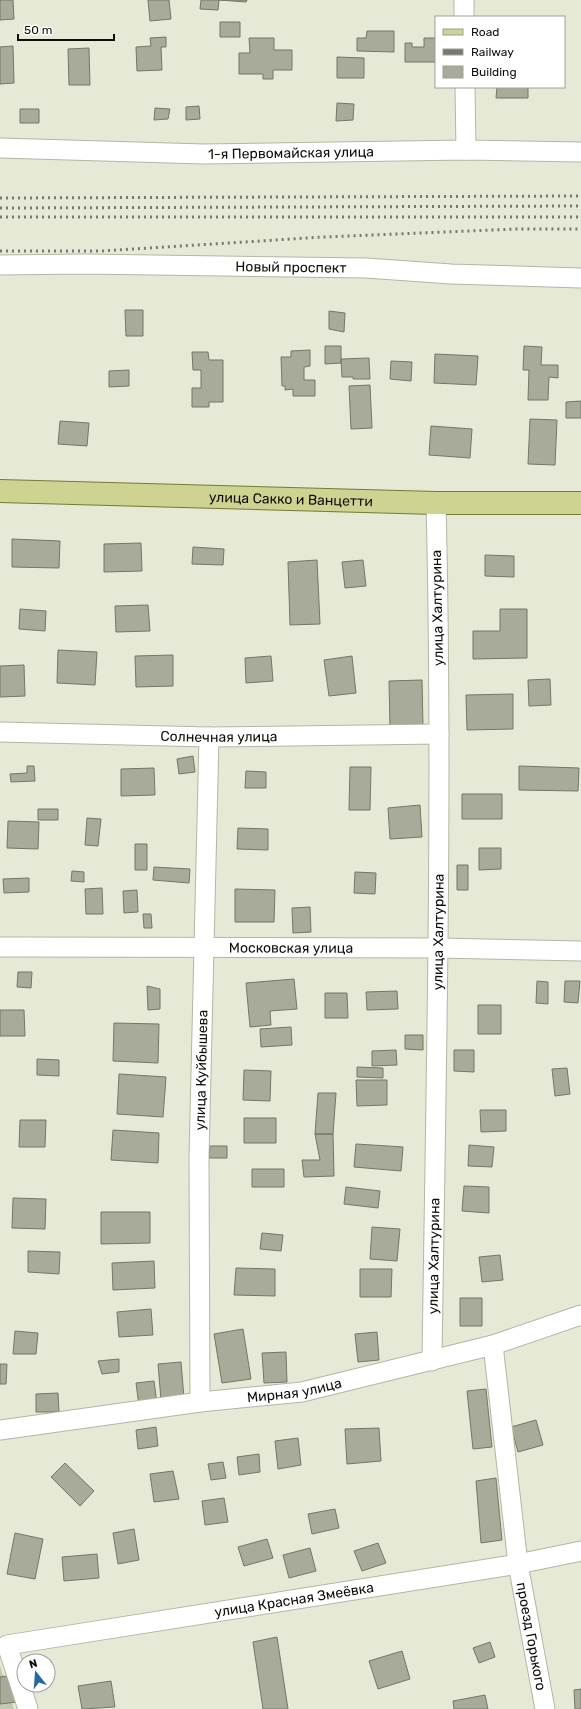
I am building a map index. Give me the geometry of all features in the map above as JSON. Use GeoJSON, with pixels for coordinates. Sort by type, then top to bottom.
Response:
{"type":"FeatureCollection","features":[{"type":"Feature","properties":{"kind":"main road","name":"улица Сакко и Ванцетти"},"geometry":{"type":"LineString","coordinates":[[0,491],[436,503],[581,503]]}},
{"type":"Feature","properties":{"kind":"street"},"geometry":{"type":"LineString","coordinates":[[464,0],[464,16]]}},
{"type":"Feature","properties":{"kind":"street"},"geometry":{"type":"LineString","coordinates":[[465,88],[466,150]]}},
{"type":"Feature","properties":{"kind":"street","name":"1-я Первомайская улица"},"geometry":{"type":"LineString","coordinates":[[0,148],[204,154],[466,150],[581,152]]}},
{"type":"Feature","properties":{"kind":"street","name":"Новый проспект"},"geometry":{"type":"LineString","coordinates":[[0,265],[85,264],[366,268],[451,274],[581,278]]}},
{"type":"Feature","properties":{"kind":"street","name":"улица Халтурина"},"geometry":{"type":"LineString","coordinates":[[432,1361],[438,948],[439,734],[436,503]]}},
{"type":"Feature","properties":{"kind":"street","name":"Солнечная улица"},"geometry":{"type":"LineString","coordinates":[[0,732],[209,737],[439,734]]}},
{"type":"Feature","properties":{"kind":"street","name":"улица Куйбышева"},"geometry":{"type":"LineString","coordinates":[[200,1402],[199,1157],[209,737]]}},
{"type":"Feature","properties":{"kind":"street","name":"Московская улица"},"geometry":{"type":"LineString","coordinates":[[0,947],[438,948],[581,951]]}},
{"type":"Feature","properties":{"kind":"street","name":"Мирная улица"},"geometry":{"type":"LineString","coordinates":[[0,1430],[200,1402],[302,1392],[493,1345],[581,1315]]}},
{"type":"Feature","properties":{"kind":"street","name":"проезд Горького"},"geometry":{"type":"LineString","coordinates":[[493,1345],[518,1564],[545,1709]]}},
{"type":"Feature","properties":{"kind":"street","name":"улица Красная Змеёвка"},"geometry":{"type":"LineString","coordinates":[[28,1709],[8,1645],[518,1564],[581,1551]]}},
{"type":"Feature","properties":{"kind":"green space"},"geometry":{"type":"Polygon","coordinates":[[[0,1666],[14,1709],[0,1709],[0,1666]]]}},
{"type":"Feature","properties":{"kind":"building"},"geometry":{"type":"Polygon","coordinates":[[[0,0],[13,0],[14,19],[0,20],[0,0]]]}},
{"type":"Feature","properties":{"kind":"building"},"geometry":{"type":"Polygon","coordinates":[[[148,0],[169,0],[171,19],[150,21],[148,0]]]}},
{"type":"Feature","properties":{"kind":"building"},"geometry":{"type":"Polygon","coordinates":[[[201,0],[219,0],[218,10],[200,9],[201,0]]]}},
{"type":"Feature","properties":{"kind":"building"},"geometry":{"type":"Polygon","coordinates":[[[219,0],[247,0],[246,2],[219,0]]]}},
{"type":"Feature","properties":{"kind":"building"},"geometry":{"type":"Polygon","coordinates":[[[220,22],[240,22],[240,37],[220,37],[220,22]]]}},
{"type":"Feature","properties":{"kind":"building"},"geometry":{"type":"Polygon","coordinates":[[[367,31],[394,31],[394,52],[357,51],[357,38],[366,38],[367,31]]]}},
{"type":"Feature","properties":{"kind":"building"},"geometry":{"type":"Polygon","coordinates":[[[166,37],[166,47],[161,47],[162,70],[137,71],[136,47],[151,46],[150,38],[166,37]]]}},
{"type":"Feature","properties":{"kind":"building"},"geometry":{"type":"Polygon","coordinates":[[[249,38],[274,38],[274,50],[292,50],[292,70],[273,70],[273,79],[263,79],[263,74],[239,74],[239,53],[250,53],[249,38]]]}},
{"type":"Feature","properties":{"kind":"building"},"geometry":{"type":"Polygon","coordinates":[[[424,38],[435,38],[435,62],[405,62],[405,43],[412,43],[412,47],[424,47],[424,38]]]}},
{"type":"Feature","properties":{"kind":"building"},"geometry":{"type":"Polygon","coordinates":[[[13,46],[14,83],[0,84],[0,47],[13,46]]]}},
{"type":"Feature","properties":{"kind":"building"},"geometry":{"type":"Polygon","coordinates":[[[89,48],[90,85],[69,85],[68,49],[89,48]]]}},
{"type":"Feature","properties":{"kind":"building"},"geometry":{"type":"Polygon","coordinates":[[[337,57],[364,58],[364,78],[337,78],[337,57]]]}},
{"type":"Feature","properties":{"kind":"building"},"geometry":{"type":"Polygon","coordinates":[[[497,88],[528,88],[528,98],[496,98],[497,88]]]}},
{"type":"Feature","properties":{"kind":"building"},"geometry":{"type":"Polygon","coordinates":[[[337,103],[354,104],[353,120],[336,121],[337,103]]]}},
{"type":"Feature","properties":{"kind":"building"},"geometry":{"type":"Polygon","coordinates":[[[199,106],[200,119],[186,120],[186,107],[199,106]]]}},
{"type":"Feature","properties":{"kind":"building"},"geometry":{"type":"Polygon","coordinates":[[[155,108],[170,109],[168,119],[154,120],[155,108]]]}},
{"type":"Feature","properties":{"kind":"building"},"geometry":{"type":"Polygon","coordinates":[[[20,109],[39,109],[39,123],[20,123],[20,109]]]}},
{"type":"Feature","properties":{"kind":"building"},"geometry":{"type":"Polygon","coordinates":[[[125,310],[143,310],[143,336],[126,336],[125,310]]]}},
{"type":"Feature","properties":{"kind":"building"},"geometry":{"type":"Polygon","coordinates":[[[329,311],[345,313],[344,332],[329,329],[329,311]]]}},
{"type":"Feature","properties":{"kind":"building"},"geometry":{"type":"Polygon","coordinates":[[[325,346],[341,346],[341,363],[325,364],[325,346]]]}},
{"type":"Feature","properties":{"kind":"building"},"geometry":{"type":"Polygon","coordinates":[[[524,346],[542,347],[541,365],[558,365],[558,378],[549,377],[548,400],[528,400],[529,370],[523,370],[524,346]]]}},
{"type":"Feature","properties":{"kind":"building"},"geometry":{"type":"Polygon","coordinates":[[[310,350],[310,366],[304,367],[304,380],[315,380],[315,396],[293,396],[293,389],[285,390],[285,386],[282,386],[281,357],[291,357],[291,351],[310,350]]]}},
{"type":"Feature","properties":{"kind":"building"},"geometry":{"type":"Polygon","coordinates":[[[192,352],[208,352],[209,360],[223,360],[223,402],[209,402],[209,407],[192,407],[192,388],[201,388],[201,370],[193,370],[192,352]]]}},
{"type":"Feature","properties":{"kind":"building"},"geometry":{"type":"Polygon","coordinates":[[[435,354],[478,356],[476,385],[434,383],[435,354]]]}},
{"type":"Feature","properties":{"kind":"building"},"geometry":{"type":"Polygon","coordinates":[[[369,358],[370,379],[353,379],[353,377],[342,377],[341,359],[369,358]]]}},
{"type":"Feature","properties":{"kind":"building"},"geometry":{"type":"Polygon","coordinates":[[[391,361],[412,362],[411,381],[390,379],[391,361]]]}},
{"type":"Feature","properties":{"kind":"building"},"geometry":{"type":"Polygon","coordinates":[[[129,370],[129,386],[109,387],[109,371],[129,370]]]}},
{"type":"Feature","properties":{"kind":"building"},"geometry":{"type":"Polygon","coordinates":[[[370,385],[372,428],[351,429],[349,386],[370,385]]]}},
{"type":"Feature","properties":{"kind":"building"},"geometry":{"type":"Polygon","coordinates":[[[581,401],[581,418],[566,418],[566,402],[581,401]]]}},
{"type":"Feature","properties":{"kind":"building"},"geometry":{"type":"Polygon","coordinates":[[[530,419],[557,420],[555,465],[528,464],[530,419]]]}},
{"type":"Feature","properties":{"kind":"building"},"geometry":{"type":"Polygon","coordinates":[[[60,421],[89,423],[87,446],[58,444],[60,421]]]}},
{"type":"Feature","properties":{"kind":"building"},"geometry":{"type":"Polygon","coordinates":[[[431,426],[472,429],[470,458],[429,455],[431,426]]]}},
{"type":"Feature","properties":{"kind":"building"},"geometry":{"type":"Polygon","coordinates":[[[12,539],[60,541],[59,568],[12,567],[12,539]]]}},
{"type":"Feature","properties":{"kind":"building"},"geometry":{"type":"Polygon","coordinates":[[[141,543],[142,571],[104,572],[104,544],[141,543]]]}},
{"type":"Feature","properties":{"kind":"building"},"geometry":{"type":"Polygon","coordinates":[[[193,547],[224,549],[223,565],[192,564],[193,547]]]}},
{"type":"Feature","properties":{"kind":"building"},"geometry":{"type":"Polygon","coordinates":[[[485,555],[514,556],[514,577],[485,576],[485,555]]]}},
{"type":"Feature","properties":{"kind":"building"},"geometry":{"type":"Polygon","coordinates":[[[317,560],[320,624],[290,625],[288,562],[317,560]]]}},
{"type":"Feature","properties":{"kind":"building"},"geometry":{"type":"Polygon","coordinates":[[[363,560],[366,586],[345,588],[342,562],[363,560]]]}},
{"type":"Feature","properties":{"kind":"building"},"geometry":{"type":"Polygon","coordinates":[[[148,605],[150,631],[116,632],[115,606],[148,605]]]}},
{"type":"Feature","properties":{"kind":"building"},"geometry":{"type":"Polygon","coordinates":[[[20,609],[46,611],[45,631],[19,629],[20,609]]]}},
{"type":"Feature","properties":{"kind":"building"},"geometry":{"type":"Polygon","coordinates":[[[500,609],[527,609],[527,658],[473,659],[473,631],[500,631],[500,609]]]}},
{"type":"Feature","properties":{"kind":"building"},"geometry":{"type":"Polygon","coordinates":[[[58,650],[97,652],[95,685],[57,683],[58,650]]]}},
{"type":"Feature","properties":{"kind":"building"},"geometry":{"type":"Polygon","coordinates":[[[173,655],[173,686],[136,687],[135,656],[173,655]]]}},
{"type":"Feature","properties":{"kind":"building"},"geometry":{"type":"Polygon","coordinates":[[[271,656],[273,681],[246,683],[245,658],[271,656]]]}},
{"type":"Feature","properties":{"kind":"building"},"geometry":{"type":"Polygon","coordinates":[[[352,656],[356,693],[329,696],[324,660],[352,656]]]}},
{"type":"Feature","properties":{"kind":"building"},"geometry":{"type":"Polygon","coordinates":[[[24,665],[25,696],[0,697],[0,666],[24,665]]]}},
{"type":"Feature","properties":{"kind":"building"},"geometry":{"type":"Polygon","coordinates":[[[550,679],[551,705],[529,706],[528,680],[550,679]]]}},
{"type":"Feature","properties":{"kind":"building"},"geometry":{"type":"Polygon","coordinates":[[[422,680],[423,727],[390,727],[389,681],[422,680]]]}},
{"type":"Feature","properties":{"kind":"building"},"geometry":{"type":"Polygon","coordinates":[[[513,694],[513,729],[467,730],[466,695],[513,694]]]}},
{"type":"Feature","properties":{"kind":"building"},"geometry":{"type":"Polygon","coordinates":[[[193,756],[195,772],[179,774],[177,759],[193,756]]]}},
{"type":"Feature","properties":{"kind":"building"},"geometry":{"type":"Polygon","coordinates":[[[27,766],[34,766],[35,781],[11,782],[10,774],[27,773],[27,766]]]}},
{"type":"Feature","properties":{"kind":"building"},"geometry":{"type":"Polygon","coordinates":[[[519,766],[579,768],[578,791],[519,790],[519,766]]]}},
{"type":"Feature","properties":{"kind":"building"},"geometry":{"type":"Polygon","coordinates":[[[350,767],[371,767],[370,810],[349,810],[350,767]]]}},
{"type":"Feature","properties":{"kind":"building"},"geometry":{"type":"Polygon","coordinates":[[[154,768],[155,795],[121,796],[121,769],[154,768]]]}},
{"type":"Feature","properties":{"kind":"building"},"geometry":{"type":"Polygon","coordinates":[[[246,771],[266,772],[266,788],[245,788],[246,771]]]}},
{"type":"Feature","properties":{"kind":"building"},"geometry":{"type":"Polygon","coordinates":[[[462,794],[502,794],[502,819],[462,819],[462,794]]]}},
{"type":"Feature","properties":{"kind":"building"},"geometry":{"type":"Polygon","coordinates":[[[420,805],[422,837],[390,839],[388,808],[420,805]]]}},
{"type":"Feature","properties":{"kind":"building"},"geometry":{"type":"Polygon","coordinates":[[[38,809],[58,809],[58,820],[38,820],[38,809]]]}},
{"type":"Feature","properties":{"kind":"building"},"geometry":{"type":"Polygon","coordinates":[[[87,818],[101,819],[98,846],[85,845],[87,818]]]}},
{"type":"Feature","properties":{"kind":"building"},"geometry":{"type":"Polygon","coordinates":[[[8,821],[39,822],[38,849],[7,848],[8,821]]]}},
{"type":"Feature","properties":{"kind":"building"},"geometry":{"type":"Polygon","coordinates":[[[238,828],[268,829],[268,850],[237,849],[238,828]]]}},
{"type":"Feature","properties":{"kind":"building"},"geometry":{"type":"Polygon","coordinates":[[[135,844],[147,844],[147,870],[135,870],[135,844]]]}},
{"type":"Feature","properties":{"kind":"building"},"geometry":{"type":"Polygon","coordinates":[[[479,848],[501,848],[501,869],[479,870],[479,848]]]}},
{"type":"Feature","properties":{"kind":"building"},"geometry":{"type":"Polygon","coordinates":[[[457,865],[468,865],[468,890],[457,890],[457,865]]]}},
{"type":"Feature","properties":{"kind":"building"},"geometry":{"type":"Polygon","coordinates":[[[154,867],[190,869],[189,883],[153,880],[154,867]]]}},
{"type":"Feature","properties":{"kind":"building"},"geometry":{"type":"Polygon","coordinates":[[[72,871],[84,872],[84,882],[71,881],[72,871]]]}},
{"type":"Feature","properties":{"kind":"building"},"geometry":{"type":"Polygon","coordinates":[[[355,872],[376,873],[375,894],[354,893],[355,872]]]}},
{"type":"Feature","properties":{"kind":"building"},"geometry":{"type":"Polygon","coordinates":[[[29,878],[29,892],[4,893],[3,879],[29,878]]]}},
{"type":"Feature","properties":{"kind":"building"},"geometry":{"type":"Polygon","coordinates":[[[102,888],[103,914],[86,914],[85,889],[102,888]]]}},
{"type":"Feature","properties":{"kind":"building"},"geometry":{"type":"Polygon","coordinates":[[[235,889],[275,890],[274,922],[235,922],[235,889]]]}},
{"type":"Feature","properties":{"kind":"building"},"geometry":{"type":"Polygon","coordinates":[[[137,890],[138,912],[124,913],[123,891],[137,890]]]}},
{"type":"Feature","properties":{"kind":"building"},"geometry":{"type":"Polygon","coordinates":[[[310,907],[311,932],[293,933],[292,908],[310,907]]]}},
{"type":"Feature","properties":{"kind":"building"},"geometry":{"type":"Polygon","coordinates":[[[143,914],[151,914],[152,928],[144,928],[143,914]]]}},
{"type":"Feature","properties":{"kind":"building"},"geometry":{"type":"Polygon","coordinates":[[[18,972],[32,972],[31,988],[17,987],[18,972]]]}},
{"type":"Feature","properties":{"kind":"building"},"geometry":{"type":"Polygon","coordinates":[[[294,979],[297,1009],[270,1011],[271,1025],[250,1027],[246,983],[294,979]]]}},
{"type":"Feature","properties":{"kind":"building"},"geometry":{"type":"Polygon","coordinates":[[[537,981],[548,982],[548,1004],[536,1003],[537,981]]]}},
{"type":"Feature","properties":{"kind":"building"},"geometry":{"type":"Polygon","coordinates":[[[565,981],[580,981],[578,1003],[564,1002],[565,981]]]}},
{"type":"Feature","properties":{"kind":"building"},"geometry":{"type":"Polygon","coordinates":[[[147,986],[160,989],[160,1009],[148,1010],[147,986]]]}},
{"type":"Feature","properties":{"kind":"building"},"geometry":{"type":"Polygon","coordinates":[[[397,991],[398,1009],[367,1010],[366,992],[397,991]]]}},
{"type":"Feature","properties":{"kind":"building"},"geometry":{"type":"Polygon","coordinates":[[[325,993],[347,993],[348,1018],[325,1018],[325,993]]]}},
{"type":"Feature","properties":{"kind":"building"},"geometry":{"type":"Polygon","coordinates":[[[478,1005],[501,1005],[501,1034],[478,1034],[478,1005]]]}},
{"type":"Feature","properties":{"kind":"building"},"geometry":{"type":"Polygon","coordinates":[[[0,1010],[24,1010],[25,1036],[0,1036],[0,1010]]]}},
{"type":"Feature","properties":{"kind":"building"},"geometry":{"type":"Polygon","coordinates":[[[114,1023],[159,1024],[158,1063],[113,1061],[114,1023]]]}},
{"type":"Feature","properties":{"kind":"building"},"geometry":{"type":"Polygon","coordinates":[[[291,1027],[292,1045],[261,1047],[260,1029],[291,1027]]]}},
{"type":"Feature","properties":{"kind":"building"},"geometry":{"type":"Polygon","coordinates":[[[405,1035],[423,1035],[423,1050],[405,1049],[405,1035]]]}},
{"type":"Feature","properties":{"kind":"building"},"geometry":{"type":"Polygon","coordinates":[[[396,1050],[397,1065],[372,1066],[372,1051],[396,1050]]]}},
{"type":"Feature","properties":{"kind":"building"},"geometry":{"type":"Polygon","coordinates":[[[454,1050],[474,1050],[474,1072],[454,1071],[454,1050]]]}},
{"type":"Feature","properties":{"kind":"building"},"geometry":{"type":"Polygon","coordinates":[[[37,1059],[59,1060],[59,1076],[37,1075],[37,1059]]]}},
{"type":"Feature","properties":{"kind":"building"},"geometry":{"type":"Polygon","coordinates":[[[357,1067],[383,1068],[383,1078],[357,1077],[357,1067]]]}},
{"type":"Feature","properties":{"kind":"building"},"geometry":{"type":"Polygon","coordinates":[[[567,1068],[570,1094],[555,1096],[552,1069],[567,1068]]]}},
{"type":"Feature","properties":{"kind":"building"},"geometry":{"type":"Polygon","coordinates":[[[244,1070],[271,1071],[270,1101],[243,1100],[244,1070]]]}},
{"type":"Feature","properties":{"kind":"building"},"geometry":{"type":"Polygon","coordinates":[[[119,1074],[166,1077],[163,1117],[117,1114],[119,1074]]]}},
{"type":"Feature","properties":{"kind":"building"},"geometry":{"type":"Polygon","coordinates":[[[356,1080],[387,1080],[387,1105],[357,1106],[356,1080]]]}},
{"type":"Feature","properties":{"kind":"building"},"geometry":{"type":"Polygon","coordinates":[[[318,1093],[336,1093],[333,1134],[315,1134],[318,1093]]]}},
{"type":"Feature","properties":{"kind":"building"},"geometry":{"type":"Polygon","coordinates":[[[480,1110],[506,1110],[506,1131],[481,1132],[480,1110]]]}},
{"type":"Feature","properties":{"kind":"building"},"geometry":{"type":"Polygon","coordinates":[[[244,1118],[276,1118],[276,1143],[244,1143],[244,1118]]]}},
{"type":"Feature","properties":{"kind":"building"},"geometry":{"type":"Polygon","coordinates":[[[20,1120],[46,1120],[45,1147],[19,1147],[20,1120]]]}},
{"type":"Feature","properties":{"kind":"building"},"geometry":{"type":"Polygon","coordinates":[[[113,1130],[159,1133],[158,1163],[111,1160],[113,1130]]]}},
{"type":"Feature","properties":{"kind":"building"},"geometry":{"type":"Polygon","coordinates":[[[315,1134],[333,1134],[334,1176],[304,1177],[302,1160],[320,1160],[315,1134]]]}},
{"type":"Feature","properties":{"kind":"building"},"geometry":{"type":"Polygon","coordinates":[[[356,1144],[403,1147],[401,1171],[354,1167],[356,1144]]]}},
{"type":"Feature","properties":{"kind":"building"},"geometry":{"type":"Polygon","coordinates":[[[469,1145],[494,1147],[492,1167],[468,1166],[469,1145]]]}},
{"type":"Feature","properties":{"kind":"building"},"geometry":{"type":"Polygon","coordinates":[[[210,1146],[227,1146],[227,1158],[209,1158],[210,1146]]]}},
{"type":"Feature","properties":{"kind":"building"},"geometry":{"type":"Polygon","coordinates":[[[252,1169],[284,1169],[284,1187],[252,1187],[252,1169]]]}},
{"type":"Feature","properties":{"kind":"building"},"geometry":{"type":"Polygon","coordinates":[[[464,1186],[489,1187],[489,1213],[462,1211],[464,1186]]]}},
{"type":"Feature","properties":{"kind":"building"},"geometry":{"type":"Polygon","coordinates":[[[346,1187],[380,1191],[378,1208],[344,1204],[346,1187]]]}},
{"type":"Feature","properties":{"kind":"building"},"geometry":{"type":"Polygon","coordinates":[[[13,1198],[46,1199],[45,1229],[12,1228],[13,1198]]]}},
{"type":"Feature","properties":{"kind":"building"},"geometry":{"type":"Polygon","coordinates":[[[101,1212],[150,1212],[150,1243],[101,1244],[101,1212]]]}},
{"type":"Feature","properties":{"kind":"building"},"geometry":{"type":"Polygon","coordinates":[[[372,1227],[400,1229],[397,1261],[370,1259],[372,1227]]]}},
{"type":"Feature","properties":{"kind":"building"},"geometry":{"type":"Polygon","coordinates":[[[262,1233],[283,1235],[281,1251],[260,1249],[262,1233]]]}},
{"type":"Feature","properties":{"kind":"building"},"geometry":{"type":"Polygon","coordinates":[[[28,1251],[60,1252],[59,1274],[28,1272],[28,1251]]]}},
{"type":"Feature","properties":{"kind":"building"},"geometry":{"type":"Polygon","coordinates":[[[500,1255],[503,1280],[482,1282],[479,1257],[500,1255]]]}},
{"type":"Feature","properties":{"kind":"building"},"geometry":{"type":"Polygon","coordinates":[[[154,1261],[155,1288],[113,1290],[112,1263],[154,1261]]]}},
{"type":"Feature","properties":{"kind":"building"},"geometry":{"type":"Polygon","coordinates":[[[236,1268],[275,1269],[275,1296],[234,1295],[236,1268]]]}},
{"type":"Feature","properties":{"kind":"building"},"geometry":{"type":"Polygon","coordinates":[[[360,1269],[392,1269],[391,1297],[360,1297],[360,1269]]]}},
{"type":"Feature","properties":{"kind":"building"},"geometry":{"type":"Polygon","coordinates":[[[460,1298],[482,1298],[482,1326],[460,1326],[460,1298]]]}},
{"type":"Feature","properties":{"kind":"building"},"geometry":{"type":"Polygon","coordinates":[[[151,1309],[153,1335],[119,1337],[117,1312],[151,1309]]]}},
{"type":"Feature","properties":{"kind":"building"},"geometry":{"type":"Polygon","coordinates":[[[243,1329],[251,1379],[222,1383],[214,1334],[243,1329]]]}},
{"type":"Feature","properties":{"kind":"building"},"geometry":{"type":"Polygon","coordinates":[[[15,1331],[38,1333],[36,1354],[13,1354],[15,1331]]]}},
{"type":"Feature","properties":{"kind":"building"},"geometry":{"type":"Polygon","coordinates":[[[377,1332],[379,1360],[358,1362],[355,1334],[377,1332]]]}},
{"type":"Feature","properties":{"kind":"building"},"geometry":{"type":"Polygon","coordinates":[[[286,1352],[287,1382],[264,1383],[262,1353],[286,1352]]]}},
{"type":"Feature","properties":{"kind":"building"},"geometry":{"type":"Polygon","coordinates":[[[119,1359],[119,1372],[102,1374],[98,1361],[119,1359]]]}},
{"type":"Feature","properties":{"kind":"building"},"geometry":{"type":"Polygon","coordinates":[[[181,1362],[184,1398],[161,1400],[158,1364],[181,1362]]]}},
{"type":"Feature","properties":{"kind":"building"},"geometry":{"type":"Polygon","coordinates":[[[0,1364],[7,1364],[6,1384],[0,1384],[0,1364]]]}},
{"type":"Feature","properties":{"kind":"building"},"geometry":{"type":"Polygon","coordinates":[[[154,1381],[157,1404],[139,1406],[136,1383],[154,1381]]]}},
{"type":"Feature","properties":{"kind":"building"},"geometry":{"type":"Polygon","coordinates":[[[486,1389],[492,1447],[473,1449],[467,1391],[486,1389]]]}},
{"type":"Feature","properties":{"kind":"building"},"geometry":{"type":"Polygon","coordinates":[[[58,1393],[59,1412],[36,1412],[36,1394],[58,1393]]]}},
{"type":"Feature","properties":{"kind":"building"},"geometry":{"type":"Polygon","coordinates":[[[536,1420],[543,1445],[518,1452],[511,1427],[536,1420]]]}},
{"type":"Feature","properties":{"kind":"building"},"geometry":{"type":"Polygon","coordinates":[[[156,1427],[158,1446],[138,1449],[136,1430],[156,1427]]]}},
{"type":"Feature","properties":{"kind":"building"},"geometry":{"type":"Polygon","coordinates":[[[379,1428],[381,1461],[347,1464],[345,1429],[379,1428]]]}},
{"type":"Feature","properties":{"kind":"building"},"geometry":{"type":"Polygon","coordinates":[[[298,1438],[301,1465],[278,1469],[275,1441],[298,1438]]]}},
{"type":"Feature","properties":{"kind":"building"},"geometry":{"type":"Polygon","coordinates":[[[259,1454],[260,1472],[239,1475],[237,1457],[259,1454]]]}},
{"type":"Feature","properties":{"kind":"building"},"geometry":{"type":"Polygon","coordinates":[[[223,1462],[226,1478],[211,1480],[208,1464],[223,1462]]]}},
{"type":"Feature","properties":{"kind":"building"},"geometry":{"type":"Polygon","coordinates":[[[65,1463],[94,1491],[80,1506],[51,1477],[65,1463]]]}},
{"type":"Feature","properties":{"kind":"building"},"geometry":{"type":"Polygon","coordinates":[[[173,1471],[179,1499],[154,1502],[150,1474],[173,1471]]]}},
{"type":"Feature","properties":{"kind":"building"},"geometry":{"type":"Polygon","coordinates":[[[496,1478],[502,1540],[481,1543],[476,1481],[496,1478]]]}},
{"type":"Feature","properties":{"kind":"building"},"geometry":{"type":"Polygon","coordinates":[[[224,1498],[228,1522],[205,1525],[202,1501],[224,1498]]]}},
{"type":"Feature","properties":{"kind":"building"},"geometry":{"type":"Polygon","coordinates":[[[335,1509],[339,1528],[312,1534],[308,1514],[335,1509]]]}},
{"type":"Feature","properties":{"kind":"building"},"geometry":{"type":"Polygon","coordinates":[[[134,1529],[139,1560],[118,1564],[113,1533],[134,1529]]]}},
{"type":"Feature","properties":{"kind":"building"},"geometry":{"type":"Polygon","coordinates":[[[15,1533],[43,1539],[35,1579],[7,1574],[15,1533]]]}},
{"type":"Feature","properties":{"kind":"building"},"geometry":{"type":"Polygon","coordinates":[[[267,1539],[273,1558],[244,1566],[238,1547],[267,1539]]]}},
{"type":"Feature","properties":{"kind":"building"},"geometry":{"type":"Polygon","coordinates":[[[378,1543],[386,1563],[362,1571],[354,1551],[378,1543]]]}},
{"type":"Feature","properties":{"kind":"building"},"geometry":{"type":"Polygon","coordinates":[[[310,1548],[316,1571],[289,1578],[283,1555],[310,1548]]]}},
{"type":"Feature","properties":{"kind":"building"},"geometry":{"type":"Polygon","coordinates":[[[97,1554],[99,1578],[64,1581],[62,1557],[97,1554]]]}},
{"type":"Feature","properties":{"kind":"building"},"geometry":{"type":"Polygon","coordinates":[[[277,1637],[288,1709],[263,1709],[253,1642],[277,1637]]]}},
{"type":"Feature","properties":{"kind":"building"},"geometry":{"type":"Polygon","coordinates":[[[490,1642],[495,1657],[479,1663],[473,1648],[490,1642]]]}},
{"type":"Feature","properties":{"kind":"building"},"geometry":{"type":"Polygon","coordinates":[[[402,1651],[410,1679],[378,1689],[369,1661],[402,1651]]]}},
{"type":"Feature","properties":{"kind":"building"},"geometry":{"type":"Polygon","coordinates":[[[13,1675],[17,1702],[0,1704],[0,1677],[13,1675]]]}},
{"type":"Feature","properties":{"kind":"building"},"geometry":{"type":"Polygon","coordinates":[[[111,1681],[115,1707],[82,1709],[78,1686],[111,1681]]]}},
{"type":"Feature","properties":{"kind":"building"},"geometry":{"type":"Polygon","coordinates":[[[581,1689],[581,1709],[575,1709],[574,1690],[581,1689]]]}},
{"type":"Feature","properties":{"kind":"building"},"geometry":{"type":"Polygon","coordinates":[[[485,1695],[488,1709],[454,1709],[453,1701],[485,1695]]]}},
{"type":"Feature","properties":{"kind":"railway"},"geometry":{"type":"LineString","coordinates":[[0,198],[581,196]]}},
{"type":"Feature","properties":{"kind":"railway"},"geometry":{"type":"LineString","coordinates":[[0,208],[581,206]]}},
{"type":"Feature","properties":{"kind":"railway"},"geometry":{"type":"LineString","coordinates":[[0,217],[581,217]]}},
{"type":"Feature","properties":{"kind":"railway"},"geometry":{"type":"LineString","coordinates":[[0,251],[102,251],[323,237],[517,229],[581,229]]}}]}
